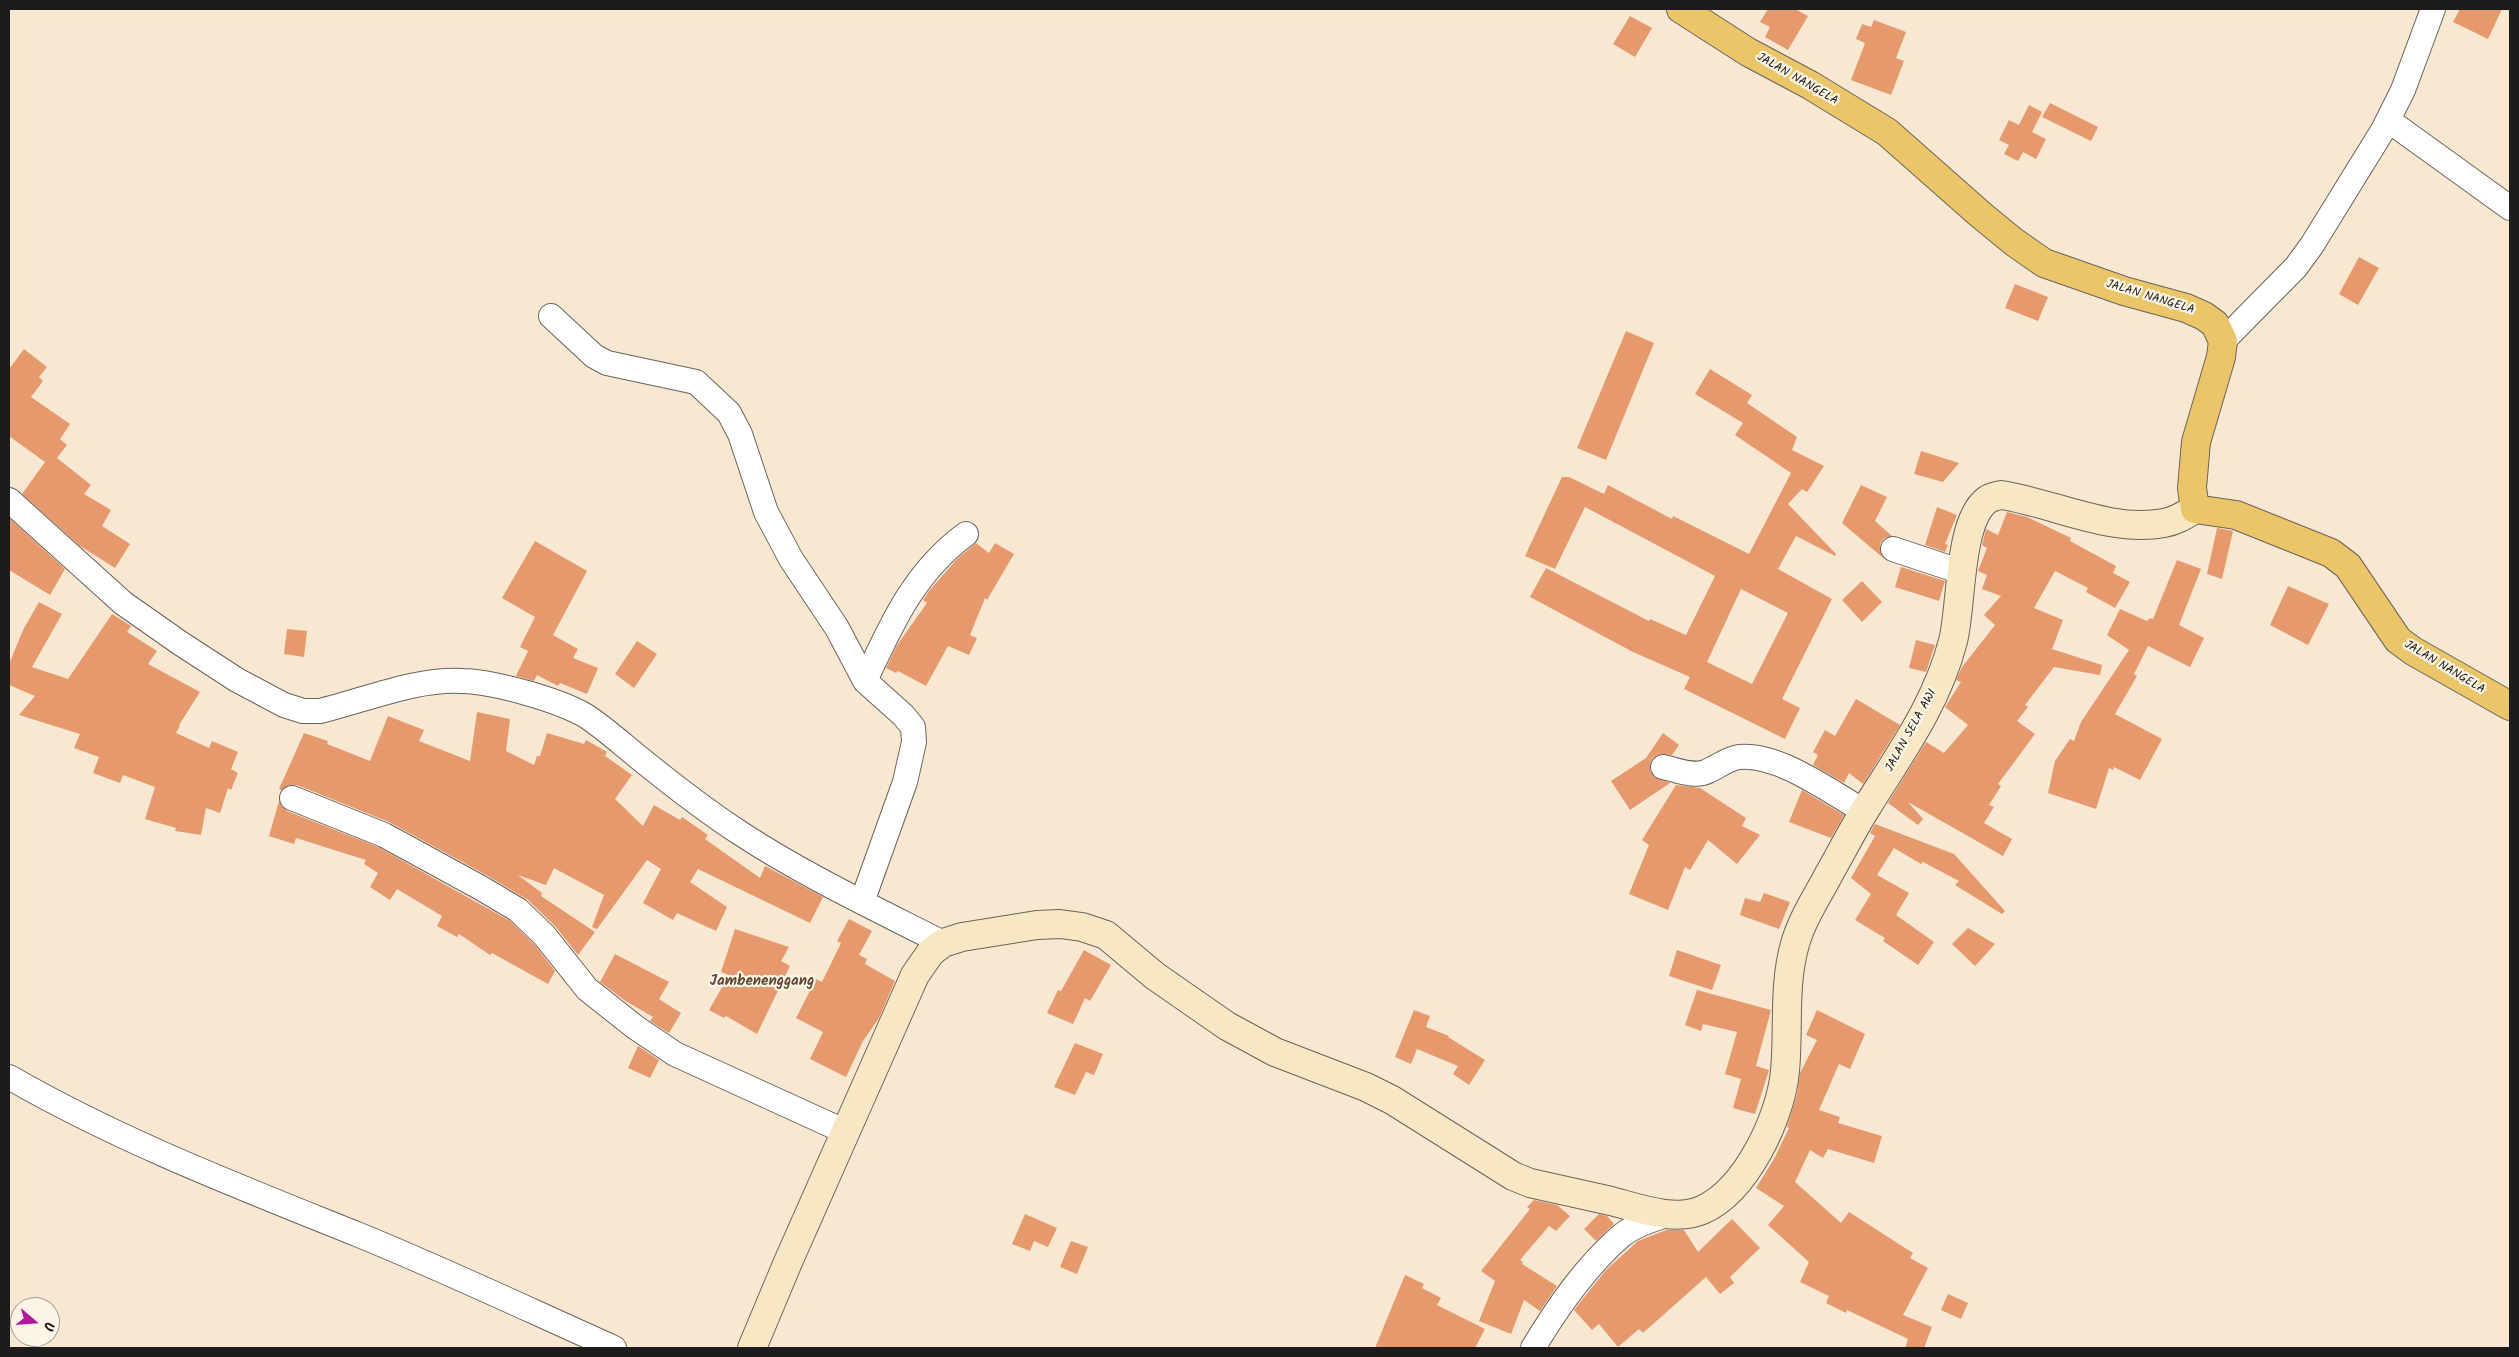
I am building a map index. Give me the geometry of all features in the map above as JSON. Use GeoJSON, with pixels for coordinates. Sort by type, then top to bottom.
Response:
{"type":"FeatureCollection","features":[{"type":"Feature","properties":{"kind":"main road","name":"JALAN NANGELA"},"geometry":{"type":"LineString","coordinates":[[1681,9],[1748,52],[1810,85],[1887,132],[1981,215],[2036,258],[2124,291],[2204,316],[2215,324],[2223,341]]}},
{"type":"Feature","properties":{"kind":"main road"},"geometry":{"type":"LineString","coordinates":[[2195,509],[2192,488],[2196,442],[2221,357],[2223,341]]}},
{"type":"Feature","properties":{"kind":"main road","name":"JALAN NANGELA"},"geometry":{"type":"LineString","coordinates":[[2195,509],[2236,516],[2331,553],[2353,573],[2398,640],[2510,706]]}},
{"type":"Feature","properties":{"kind":"street"},"geometry":{"type":"LineString","coordinates":[[2223,341],[2296,268],[2312,245],[2388,120],[2403,90],[2433,9]]}},
{"type":"Feature","properties":{"kind":"street"},"geometry":{"type":"LineString","coordinates":[[2388,120],[2510,208]]}},
{"type":"Feature","properties":{"kind":"street"},"geometry":{"type":"LineString","coordinates":[[551,316],[594,356],[607,363],[696,382],[723,407],[740,434],[766,512],[787,551],[837,628],[865,681],[903,715],[912,727],[914,734],[905,782],[862,902]]}},
{"type":"Feature","properties":{"kind":"street","name":"JALAN SELA AWI"},"geometry":{"type":"LineString","coordinates":[[943,943],[971,936],[1037,925],[1060,924],[1082,927],[1106,935],[1155,976],[1227,1026],[1275,1052],[1366,1087],[1392,1100],[1513,1176],[1530,1183],[1666,1215],[1701,1211],[1725,1196],[1750,1165],[1764,1139],[1783,1084],[1790,963],[1800,928],[1864,812],[1905,748],[1931,702],[1954,640],[1962,572],[1974,519],[1988,499],[1994,497],[2013,497],[2106,521],[2149,525],[2179,518],[2195,509]]}},
{"type":"Feature","properties":{"kind":"street"},"geometry":{"type":"LineString","coordinates":[[9,500],[123,603],[237,680],[284,705],[303,711],[320,711],[442,680],[465,681],[493,686],[564,706],[585,716],[602,728],[682,792],[741,834],[862,902],[943,943],[931,952],[915,975],[752,1348]]}},
{"type":"Feature","properties":{"kind":"street"},"geometry":{"type":"LineString","coordinates":[[865,681],[898,611],[929,567],[950,546],[966,534]]}},
{"type":"Feature","properties":{"kind":"street"},"geometry":{"type":"LineString","coordinates":[[1892,549],[1962,572]]}},
{"type":"Feature","properties":{"kind":"street"},"geometry":{"type":"LineString","coordinates":[[1663,767],[1694,774],[1706,772],[1738,757],[1756,757],[1777,763],[1864,812]]}},
{"type":"Feature","properties":{"kind":"street"},"geometry":{"type":"LineString","coordinates":[[292,798],[384,835],[518,910],[544,935],[587,989],[635,1027],[675,1054],[846,1132]]}},
{"type":"Feature","properties":{"kind":"street"},"geometry":{"type":"LineString","coordinates":[[9,1077],[157,1152],[251,1193],[443,1270],[614,1348]]}},
{"type":"Feature","properties":{"kind":"street"},"geometry":{"type":"LineString","coordinates":[[1533,1348],[1560,1304],[1611,1246],[1622,1236],[1647,1222],[1666,1215]]}},
{"type":"Feature","properties":{"kind":"building"},"geometry":{"type":"Polygon","coordinates":[[[1768,9],[1795,9],[1808,16],[1788,50],[1765,37],[1770,27],[1760,22],[1768,9]]]}},
{"type":"Feature","properties":{"kind":"building"},"geometry":{"type":"Polygon","coordinates":[[[2460,9],[2502,9],[2488,39],[2453,22],[2460,9]]]}},
{"type":"Feature","properties":{"kind":"building"},"geometry":{"type":"Polygon","coordinates":[[[1630,16],[1652,28],[1635,57],[1613,44],[1630,16]]]}},
{"type":"Feature","properties":{"kind":"building"},"geometry":{"type":"Polygon","coordinates":[[[1874,20],[1906,32],[1896,58],[1904,61],[1891,95],[1851,80],[1865,43],[1856,39],[1862,24],[1871,27],[1874,20]]]}},
{"type":"Feature","properties":{"kind":"building"},"geometry":{"type":"Polygon","coordinates":[[[2050,103],[2098,127],[2091,141],[2042,117],[2050,103]]]}},
{"type":"Feature","properties":{"kind":"building"},"geometry":{"type":"Polygon","coordinates":[[[2029,105],[2042,112],[2032,132],[2046,139],[2036,159],[2023,152],[2018,161],[2004,154],[2009,145],[1999,140],[2009,120],[2019,125],[2029,105]]]}},
{"type":"Feature","properties":{"kind":"building"},"geometry":{"type":"Polygon","coordinates":[[[2359,257],[2379,268],[2358,305],[2339,294],[2359,257]]]}},
{"type":"Feature","properties":{"kind":"building"},"geometry":{"type":"Polygon","coordinates":[[[2015,284],[2048,297],[2038,321],[2005,308],[2015,284]]]}},
{"type":"Feature","properties":{"kind":"building"},"geometry":{"type":"Polygon","coordinates":[[[1626,331],[1654,343],[1606,460],[1577,448],[1626,331]]]}},
{"type":"Feature","properties":{"kind":"building"},"geometry":{"type":"Polygon","coordinates":[[[24,349],[47,367],[39,377],[43,381],[31,397],[70,424],[60,439],[67,445],[57,458],[91,485],[84,494],[111,510],[102,526],[130,544],[115,568],[80,546],[22,494],[45,462],[9,436],[9,369],[24,349]]]}},
{"type":"Feature","properties":{"kind":"building"},"geometry":{"type":"Polygon","coordinates":[[[1710,369],[1752,395],[1747,403],[1797,437],[1792,450],[1824,466],[1807,492],[1802,489],[1788,504],[1836,554],[1835,556],[1796,536],[1778,569],[1832,599],[1782,699],[1800,708],[1785,739],[1684,689],[1690,677],[1633,652],[1530,597],[1546,568],[1649,621],[1650,619],[1686,635],[1715,576],[1585,507],[1555,569],[1525,556],[1562,477],[1569,477],[1604,494],[1608,485],[1672,519],[1673,516],[1749,554],[1791,473],[1735,435],[1743,423],[1695,394],[1710,369]],[[1741,589],[1707,662],[1752,684],[1788,613],[1741,589]]]}},
{"type":"Feature","properties":{"kind":"building"},"geometry":{"type":"Polygon","coordinates":[[[1921,451],[1959,463],[1943,482],[1914,474],[1921,451]]]}},
{"type":"Feature","properties":{"kind":"building"},"geometry":{"type":"Polygon","coordinates":[[[1861,485],[1887,497],[1875,521],[1892,536],[1884,538],[1880,544],[1882,557],[1842,523],[1861,485]]]}},
{"type":"Feature","properties":{"kind":"building"},"geometry":{"type":"Polygon","coordinates":[[[1937,507],[1957,515],[1945,544],[1948,545],[1945,552],[1925,545],[1937,507]]]}},
{"type":"Feature","properties":{"kind":"building"},"geometry":{"type":"Polygon","coordinates":[[[2007,512],[2027,517],[2071,538],[2070,541],[2116,566],[2113,573],[2130,582],[2115,608],[2086,592],[2088,588],[2055,571],[2034,608],[2063,620],[2052,649],[2102,665],[2100,675],[2054,667],[2025,705],[2028,707],[2017,721],[2035,734],[1998,784],[2001,786],[1989,805],[1994,807],[1984,823],[2012,839],[2003,856],[1908,802],[1923,819],[1918,825],[1888,803],[1926,742],[1944,753],[1968,725],[1945,707],[1961,682],[1956,680],[1962,667],[1995,625],[1984,615],[2001,596],[1982,589],[1987,575],[1978,571],[1987,548],[1982,545],[1986,529],[1998,535],[2007,512]]]}},
{"type":"Feature","properties":{"kind":"building"},"geometry":{"type":"Polygon","coordinates":[[[9,518],[65,569],[50,595],[9,570],[9,518]]]}},
{"type":"Feature","properties":{"kind":"building"},"geometry":{"type":"Polygon","coordinates":[[[2217,528],[2233,531],[2222,579],[2207,574],[2217,528]]]}},
{"type":"Feature","properties":{"kind":"building"},"geometry":{"type":"Polygon","coordinates":[[[535,541],[587,571],[553,635],[578,649],[573,658],[598,668],[587,694],[560,683],[558,686],[537,675],[534,681],[516,676],[528,651],[520,647],[535,617],[502,598],[535,541]]]}},
{"type":"Feature","properties":{"kind":"building"},"geometry":{"type":"Polygon","coordinates":[[[976,543],[989,553],[995,543],[1014,554],[987,600],[985,598],[970,635],[977,638],[969,655],[948,646],[926,686],[898,671],[896,673],[886,668],[897,645],[927,603],[923,600],[929,591],[957,559],[976,543]]]}},
{"type":"Feature","properties":{"kind":"building"},"geometry":{"type":"Polygon","coordinates":[[[2177,560],[2201,569],[2179,625],[2204,638],[2190,667],[2148,646],[2134,674],[2137,676],[2115,714],[2162,739],[2140,780],[2114,767],[2113,770],[2109,768],[2096,809],[2048,793],[2055,761],[2070,739],[2074,741],[2081,722],[2129,650],[2107,635],[2120,609],[2147,621],[2150,618],[2153,619],[2177,560]]]}},
{"type":"Feature","properties":{"kind":"building"},"geometry":{"type":"Polygon","coordinates":[[[1901,567],[1945,581],[1939,601],[1895,587],[1901,567]]]}},
{"type":"Feature","properties":{"kind":"building"},"geometry":{"type":"Polygon","coordinates":[[[1862,581],[1882,602],[1862,622],[1842,600],[1862,581]]]}},
{"type":"Feature","properties":{"kind":"building"},"geometry":{"type":"Polygon","coordinates":[[[2288,586],[2329,604],[2308,645],[2270,625],[2288,586]]]}},
{"type":"Feature","properties":{"kind":"building"},"geometry":{"type":"Polygon","coordinates":[[[39,602],[62,614],[32,667],[68,679],[112,614],[131,626],[127,632],[157,651],[148,664],[200,692],[176,733],[209,748],[212,741],[238,752],[231,769],[238,773],[231,790],[228,788],[220,813],[206,808],[201,835],[175,831],[176,828],[145,819],[155,787],[123,775],[120,783],[93,773],[99,757],[74,748],[80,734],[19,715],[35,696],[9,685],[9,664],[23,630],[39,602]]]}},
{"type":"Feature","properties":{"kind":"building"},"geometry":{"type":"Polygon","coordinates":[[[287,629],[307,631],[304,657],[284,654],[287,629]]]}},
{"type":"Feature","properties":{"kind":"building"},"geometry":{"type":"Polygon","coordinates":[[[1916,640],[1935,645],[1926,672],[1909,668],[1916,640]]]}},
{"type":"Feature","properties":{"kind":"building"},"geometry":{"type":"Polygon","coordinates":[[[637,641],[657,654],[634,688],[615,674],[637,641]]]}},
{"type":"Feature","properties":{"kind":"building"},"geometry":{"type":"Polygon","coordinates":[[[1856,699],[1900,725],[1863,784],[1849,773],[1844,783],[1813,765],[1818,755],[1813,752],[1825,730],[1835,736],[1856,699]]]}},
{"type":"Feature","properties":{"kind":"building"},"geometry":{"type":"Polygon","coordinates":[[[477,712],[510,719],[506,751],[534,765],[537,756],[540,756],[547,733],[584,744],[586,740],[607,752],[605,756],[632,775],[615,799],[643,826],[654,805],[680,820],[682,817],[708,835],[705,839],[760,878],[765,866],[823,897],[810,923],[698,869],[690,882],[727,907],[716,931],[677,913],[673,920],[643,903],[661,869],[647,860],[597,929],[592,927],[604,895],[554,868],[546,885],[518,875],[542,893],[541,896],[595,932],[578,955],[555,926],[528,900],[488,876],[389,822],[297,785],[290,785],[281,790],[279,789],[304,733],[328,741],[327,744],[370,761],[388,716],[424,730],[419,741],[470,761],[477,712]]]}},
{"type":"Feature","properties":{"kind":"building"},"geometry":{"type":"Polygon","coordinates":[[[1663,733],[1679,745],[1672,755],[1660,754],[1653,757],[1650,763],[1650,770],[1654,777],[1670,783],[1630,810],[1611,781],[1646,758],[1663,733]]]}},
{"type":"Feature","properties":{"kind":"building"},"geometry":{"type":"Polygon","coordinates":[[[1676,785],[1700,788],[1746,818],[1742,826],[1760,835],[1737,864],[1708,840],[1690,870],[1685,867],[1668,910],[1629,894],[1649,845],[1642,840],[1676,785]]]}},
{"type":"Feature","properties":{"kind":"building"},"geometry":{"type":"Polygon","coordinates":[[[1802,790],[1844,815],[1831,838],[1789,822],[1802,790]]]}},
{"type":"Feature","properties":{"kind":"building"},"geometry":{"type":"Polygon","coordinates":[[[279,801],[287,811],[378,847],[510,921],[534,944],[555,971],[548,984],[492,953],[490,955],[459,934],[457,937],[437,926],[442,916],[397,889],[390,900],[370,887],[378,873],[364,864],[366,860],[296,838],[294,844],[269,836],[279,801]]]}},
{"type":"Feature","properties":{"kind":"building"},"geometry":{"type":"Polygon","coordinates":[[[1875,824],[1954,854],[2005,911],[2002,914],[1955,885],[1959,881],[1923,862],[1921,864],[1894,848],[1877,875],[1909,893],[1896,915],[1934,942],[1918,965],[1883,941],[1885,938],[1855,920],[1871,894],[1851,878],[1875,836],[1870,833],[1875,824]]]}},
{"type":"Feature","properties":{"kind":"building"},"geometry":{"type":"Polygon","coordinates":[[[1764,893],[1790,902],[1779,929],[1740,915],[1745,898],[1760,902],[1764,893]]]}},
{"type":"Feature","properties":{"kind":"building"},"geometry":{"type":"Polygon","coordinates":[[[849,919],[872,931],[859,955],[867,959],[865,964],[895,981],[879,1018],[863,1041],[846,1077],[810,1059],[823,1032],[796,1018],[816,979],[822,982],[841,943],[837,941],[849,919]]]}},
{"type":"Feature","properties":{"kind":"building"},"geometry":{"type":"Polygon","coordinates":[[[1968,928],[1995,944],[1975,966],[1952,944],[1968,928]]]}},
{"type":"Feature","properties":{"kind":"building"},"geometry":{"type":"Polygon","coordinates":[[[735,929],[789,947],[781,961],[790,966],[757,1034],[726,1016],[724,1018],[709,1010],[729,975],[721,972],[735,929]]]}},
{"type":"Feature","properties":{"kind":"building"},"geometry":{"type":"Polygon","coordinates":[[[1084,950],[1111,965],[1090,1001],[1085,998],[1073,1024],[1047,1013],[1058,990],[1061,991],[1084,950]]]}},
{"type":"Feature","properties":{"kind":"building"},"geometry":{"type":"Polygon","coordinates":[[[1677,950],[1721,965],[1712,990],[1669,976],[1677,950]]]}},
{"type":"Feature","properties":{"kind":"building"},"geometry":{"type":"Polygon","coordinates":[[[615,954],[669,982],[659,999],[681,1013],[669,1033],[650,1021],[653,1017],[624,1000],[600,982],[615,954]]]}},
{"type":"Feature","properties":{"kind":"building"},"geometry":{"type":"Polygon","coordinates":[[[1697,990],[1771,1010],[1756,1066],[1769,1070],[1755,1114],[1733,1108],[1741,1079],[1725,1074],[1737,1032],[1703,1024],[1701,1031],[1685,1025],[1697,990]]]}},
{"type":"Feature","properties":{"kind":"building"},"geometry":{"type":"Polygon","coordinates":[[[1414,1010],[1430,1016],[1426,1027],[1449,1036],[1485,1060],[1469,1085],[1453,1074],[1458,1066],[1417,1049],[1411,1064],[1395,1057],[1414,1010]]]}},
{"type":"Feature","properties":{"kind":"building"},"geometry":{"type":"Polygon","coordinates":[[[1817,1010],[1865,1034],[1850,1069],[1839,1064],[1819,1110],[1840,1117],[1838,1123],[1882,1136],[1874,1163],[1828,1149],[1823,1158],[1810,1150],[1795,1182],[1841,1223],[1849,1212],[1913,1253],[1910,1258],[1928,1268],[1903,1315],[1932,1327],[1924,1348],[1905,1348],[1908,1339],[1847,1310],[1846,1313],[1826,1303],[1829,1296],[1800,1282],[1809,1262],[1768,1225],[1784,1206],[1756,1188],[1774,1159],[1789,1128],[1787,1127],[1797,1094],[1800,1073],[1817,1040],[1806,1035],[1817,1010]]]}},
{"type":"Feature","properties":{"kind":"building"},"geometry":{"type":"Polygon","coordinates":[[[1075,1043],[1103,1054],[1094,1075],[1086,1072],[1075,1095],[1054,1087],[1075,1043]]]}},
{"type":"Feature","properties":{"kind":"building"},"geometry":{"type":"Polygon","coordinates":[[[638,1046],[659,1060],[650,1078],[628,1068],[638,1046]]]}},
{"type":"Feature","properties":{"kind":"building"},"geometry":{"type":"Polygon","coordinates":[[[1534,1200],[1557,1205],[1570,1216],[1556,1231],[1549,1226],[1520,1260],[1523,1262],[1522,1264],[1557,1286],[1540,1311],[1524,1300],[1511,1334],[1479,1321],[1495,1281],[1481,1271],[1530,1209],[1527,1207],[1534,1200]]]}},
{"type":"Feature","properties":{"kind":"building"},"geometry":{"type":"Polygon","coordinates":[[[1025,1214],[1057,1228],[1048,1247],[1034,1241],[1030,1251],[1012,1244],[1025,1214]]]}},
{"type":"Feature","properties":{"kind":"building"},"geometry":{"type":"Polygon","coordinates":[[[1599,1214],[1607,1216],[1614,1224],[1596,1241],[1584,1229],[1599,1214]]]}},
{"type":"Feature","properties":{"kind":"building"},"geometry":{"type":"Polygon","coordinates":[[[1732,1219],[1760,1248],[1730,1277],[1734,1283],[1720,1294],[1706,1277],[1643,1333],[1639,1329],[1618,1347],[1599,1324],[1592,1330],[1574,1310],[1606,1270],[1638,1241],[1666,1230],[1684,1230],[1698,1252],[1732,1219]]]}},
{"type":"Feature","properties":{"kind":"building"},"geometry":{"type":"Polygon","coordinates":[[[1071,1241],[1088,1247],[1077,1274],[1060,1267],[1071,1241]]]}},
{"type":"Feature","properties":{"kind":"building"},"geometry":{"type":"Polygon","coordinates":[[[1405,1275],[1424,1284],[1422,1288],[1441,1298],[1437,1305],[1485,1329],[1475,1348],[1375,1348],[1405,1275]]]}},
{"type":"Feature","properties":{"kind":"building"},"geometry":{"type":"Polygon","coordinates":[[[1948,1294],[1968,1303],[1961,1319],[1941,1310],[1948,1294]]]}},
{"type":"Feature","properties":{"kind":"district","name":"Jambenenggang"},"geometry":{"type":"Point","coordinates":[762,982]}}]}
